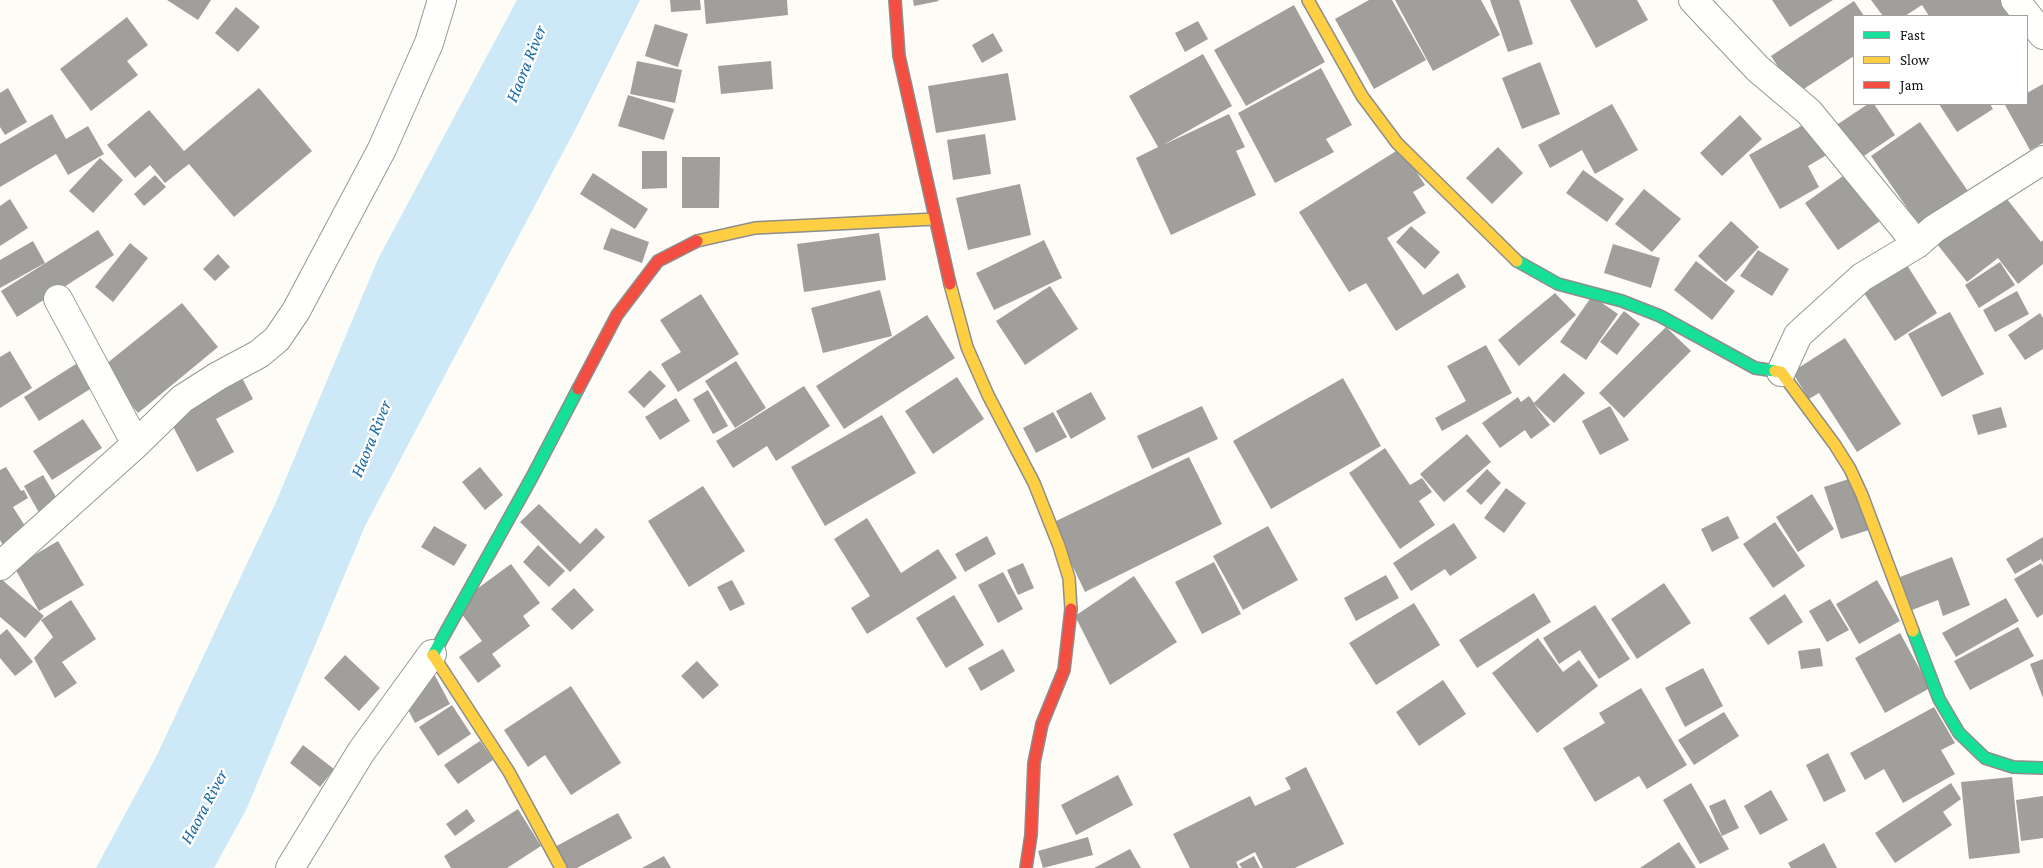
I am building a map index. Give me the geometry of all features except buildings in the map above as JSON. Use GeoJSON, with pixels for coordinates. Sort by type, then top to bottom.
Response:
{"type":"FeatureCollection","features":[{"type":"Feature","properties":{"kind":"street"},"geometry":{"type":"LineString","coordinates":[[0,566],[136,444],[182,399],[218,376],[260,354],[277,338],[296,311],[382,149],[429,42],[442,0]]}},
{"type":"Feature","properties":{"kind":"street"},"geometry":{"type":"LineString","coordinates":[[895,0],[899,56],[953,298],[967,347],[988,395],[1034,483],[1059,546],[1069,578],[1071,613],[1064,670],[1042,724],[1034,763],[1031,835],[1026,868]]}},
{"type":"Feature","properties":{"kind":"street"},"geometry":{"type":"LineString","coordinates":[[1308,0],[1362,96],[1398,143],[1438,185],[1519,262],[1558,284],[1622,301],[1660,316],[1754,368],[1781,372],[1835,445],[1850,469],[1862,495],[1939,699],[1958,733],[1984,758],[2013,767],[2043,768]]}},
{"type":"Feature","properties":{"kind":"street"},"geometry":{"type":"LineString","coordinates":[[1693,0],[1758,69],[1809,112],[1917,244]]}},
{"type":"Feature","properties":{"kind":"street"},"geometry":{"type":"LineString","coordinates":[[2015,0],[2027,15]]}},
{"type":"Feature","properties":{"kind":"street"},"geometry":{"type":"LineString","coordinates":[[2028,16],[2043,35]]}},
{"type":"Feature","properties":{"kind":"street"},"geometry":{"type":"LineString","coordinates":[[1781,372],[1798,335],[1862,277],[1917,244],[1934,229],[2043,160]]}},
{"type":"Feature","properties":{"kind":"street"},"geometry":{"type":"LineString","coordinates":[[290,868],[361,752],[432,654],[532,477],[618,316],[658,261],[696,241],[755,228],[935,219]]}},
{"type":"Feature","properties":{"kind":"street"},"geometry":{"type":"LineString","coordinates":[[58,299],[136,444]]}},
{"type":"Feature","properties":{"kind":"street"},"geometry":{"type":"LineString","coordinates":[[432,654],[509,772],[561,868]]}},
{"type":"Feature","properties":{"kind":"water","name":"Haora River"},"geometry":{"type":"Polygon","coordinates":[[[517,0],[640,0],[577,126],[365,526],[246,810],[214,868],[96,868],[156,757],[276,502],[378,259],[517,0]]]}},
{"type":"Feature","properties":{"kind":"traffic: fast"},"geometry":{"type":"LineString","coordinates":[[1517,261],[1558,284],[1622,301],[1660,316],[1755,368],[1775,371]]}},
{"type":"Feature","properties":{"kind":"traffic: fast"},"geometry":{"type":"LineString","coordinates":[[433,655],[532,477],[578,389]]}},
{"type":"Feature","properties":{"kind":"traffic: fast"},"geometry":{"type":"LineString","coordinates":[[1913,631],[1939,699],[1959,733],[1985,758],[2013,767],[2043,768]]}},
{"type":"Feature","properties":{"kind":"traffic: slow"},"geometry":{"type":"LineString","coordinates":[[1308,0],[1362,96],[1397,143],[1517,261]]}},
{"type":"Feature","properties":{"kind":"traffic: slow"},"geometry":{"type":"LineString","coordinates":[[697,241],[755,228],[935,219]]}},
{"type":"Feature","properties":{"kind":"traffic: slow"},"geometry":{"type":"LineString","coordinates":[[950,284],[967,347],[988,395],[1034,483],[1059,546],[1069,578],[1071,609]]}},
{"type":"Feature","properties":{"kind":"traffic: slow"},"geometry":{"type":"LineString","coordinates":[[1775,371],[1781,372],[1835,445],[1850,469],[1862,495],[1913,631]]}},
{"type":"Feature","properties":{"kind":"traffic: slow"},"geometry":{"type":"LineString","coordinates":[[433,655],[509,772],[561,868]]}},
{"type":"Feature","properties":{"kind":"traffic: jam"},"geometry":{"type":"LineString","coordinates":[[895,0],[899,56],[950,284]]}},
{"type":"Feature","properties":{"kind":"traffic: jam"},"geometry":{"type":"LineString","coordinates":[[578,389],[617,315],[658,261],[697,241]]}},
{"type":"Feature","properties":{"kind":"traffic: jam"},"geometry":{"type":"LineString","coordinates":[[1026,868],[1031,835],[1034,763],[1042,724],[1064,670],[1071,609]]}}]}
